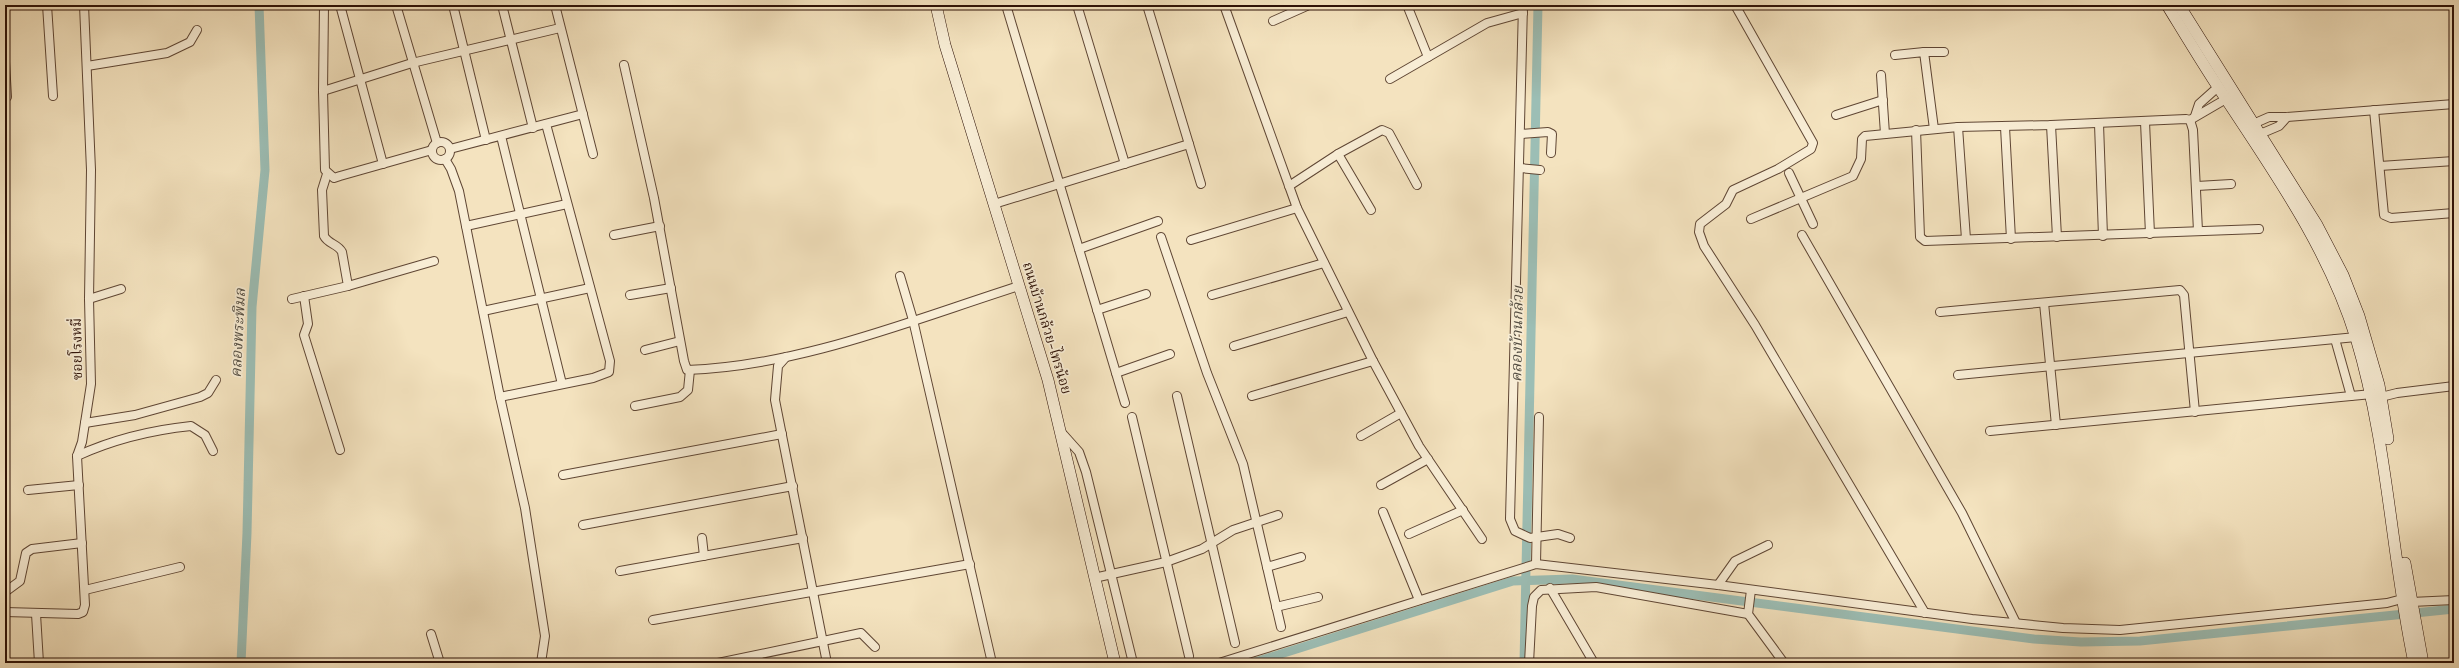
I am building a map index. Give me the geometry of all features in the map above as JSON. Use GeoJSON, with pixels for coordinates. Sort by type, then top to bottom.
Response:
{"type":"FeatureCollection","features":[{"type":"Feature","properties":{"kind":"street"},"geometry":{"type":"LineString","coordinates":[[47,5],[53,96]]}},
{"type":"Feature","properties":{"kind":"street","name":"ซอยโรงหมี่"},"geometry":{"type":"LineString","coordinates":[[5,612],[36,616],[78,614],[83,612],[85,605],[77,456],[85,423],[91,384],[89,298],[91,170],[84,5]]}},
{"type":"Feature","properties":{"kind":"street"},"geometry":{"type":"LineString","coordinates":[[324,5],[322,91],[325,170],[328,174],[334,178],[383,164],[445,143],[450,150]]}},
{"type":"Feature","properties":{"kind":"street"},"geometry":{"type":"LineString","coordinates":[[340,5],[383,164]]}},
{"type":"Feature","properties":{"kind":"street"},"geometry":{"type":"LineString","coordinates":[[396,5],[436,158],[444,159],[449,155],[450,150]]}},
{"type":"Feature","properties":{"kind":"street"},"geometry":{"type":"LineString","coordinates":[[453,5],[486,140]]}},
{"type":"Feature","properties":{"kind":"street"},"geometry":{"type":"LineString","coordinates":[[502,5],[533,128]]}},
{"type":"Feature","properties":{"kind":"street"},"geometry":{"type":"LineString","coordinates":[[555,5],[593,154]]}},
{"type":"Feature","properties":{"kind":"street","name":"ถนนบ้านกล้วย-ไทรน้อย"},"geometry":{"type":"LineString","coordinates":[[936,5],[945,45],[1048,380],[1115,663]]}},
{"type":"Feature","properties":{"kind":"street"},"geometry":{"type":"LineString","coordinates":[[1006,5],[1125,403]]}},
{"type":"Feature","properties":{"kind":"street"},"geometry":{"type":"LineString","coordinates":[[1077,5],[1125,164]]}},
{"type":"Feature","properties":{"kind":"street"},"geometry":{"type":"LineString","coordinates":[[1147,5],[1201,184]]}},
{"type":"Feature","properties":{"kind":"street"},"geometry":{"type":"LineString","coordinates":[[1224,5],[1297,208],[1348,312],[1401,413],[1428,459],[1482,539]]}},
{"type":"Feature","properties":{"kind":"street"},"geometry":{"type":"LineString","coordinates":[[1273,21],[1309,5]]}},
{"type":"Feature","properties":{"kind":"street"},"geometry":{"type":"LineString","coordinates":[[1407,5],[1428,57]]}},
{"type":"Feature","properties":{"kind":"street"},"geometry":{"type":"LineString","coordinates":[[1735,5],[1814,143],[1811,149],[1778,169],[1733,190],[1726,204],[1700,224],[1699,232],[1704,246],[1759,332],[1925,613]]}},
{"type":"Feature","properties":{"kind":"street"},"geometry":{"type":"LineString","coordinates":[[2166,5],[2297,208],[2330,269],[2376,396]]}},
{"type":"Feature","properties":{"kind":"street"},"geometry":{"type":"LineString","coordinates":[[2179,5],[2317,225],[2343,275],[2359,316],[2376,396],[2380,435],[2408,609],[2414,663]]}},
{"type":"Feature","properties":{"kind":"street"},"geometry":{"type":"LineString","coordinates":[[1390,79],[1486,23],[1523,9],[1523,134],[1510,518],[1515,531],[1534,538],[1558,534],[1570,538]]}},
{"type":"Feature","properties":{"kind":"street"},"geometry":{"type":"LineString","coordinates":[[322,91],[412,63],[560,28]]}},
{"type":"Feature","properties":{"kind":"street"},"geometry":{"type":"LineString","coordinates":[[87,66],[166,52],[190,42],[197,30]]}},
{"type":"Feature","properties":{"kind":"street"},"geometry":{"type":"LineString","coordinates":[[1924,52],[1934,129]]}},
{"type":"Feature","properties":{"kind":"street"},"geometry":{"type":"LineString","coordinates":[[1895,55],[1924,52],[1944,52]]}},
{"type":"Feature","properties":{"kind":"street"},"geometry":{"type":"LineString","coordinates":[[5,62],[7,97]]}},
{"type":"Feature","properties":{"kind":"street"},"geometry":{"type":"LineString","coordinates":[[624,64],[637,116],[660,226],[684,362],[688,370],[720,370],[786,357],[913,320],[1019,286]]}},
{"type":"Feature","properties":{"kind":"street"},"geometry":{"type":"LineString","coordinates":[[1881,75],[1885,134]]}},
{"type":"Feature","properties":{"kind":"street"},"geometry":{"type":"LineString","coordinates":[[2198,232],[2197,186],[2192,118],[2199,104],[2218,87]]}},
{"type":"Feature","properties":{"kind":"street"},"geometry":{"type":"LineString","coordinates":[[1751,219],[1853,176],[1861,159],[1863,137],[1916,130],[1958,127],[2051,126],[2145,122],[2192,118],[2206,112],[2226,99]]}},
{"type":"Feature","properties":{"kind":"street"},"geometry":{"type":"LineString","coordinates":[[1836,115],[1883,100]]}},
{"type":"Feature","properties":{"kind":"street"},"geometry":{"type":"LineString","coordinates":[[2254,124],[2268,117],[2287,117],[2454,104]]}},
{"type":"Feature","properties":{"kind":"street"},"geometry":{"type":"LineString","coordinates":[[2374,110],[2384,215],[2391,218],[2454,213]]}},
{"type":"Feature","properties":{"kind":"street"},"geometry":{"type":"LineString","coordinates":[[450,150],[583,114]]}},
{"type":"Feature","properties":{"kind":"street"},"geometry":{"type":"LineString","coordinates":[[2260,134],[2280,126],[2287,117]]}},
{"type":"Feature","properties":{"kind":"street"},"geometry":{"type":"LineString","coordinates":[[2145,122],[2150,234]]}},
{"type":"Feature","properties":{"kind":"street"},"geometry":{"type":"LineString","coordinates":[[500,397],[562,384],[608,372],[610,361],[546,124]]}},
{"type":"Feature","properties":{"kind":"street"},"geometry":{"type":"LineString","coordinates":[[2099,124],[2103,236]]}},
{"type":"Feature","properties":{"kind":"street"},"geometry":{"type":"LineString","coordinates":[[2051,126],[2057,237]]}},
{"type":"Feature","properties":{"kind":"street"},"geometry":{"type":"LineString","coordinates":[[1958,127],[1966,239]]}},
{"type":"Feature","properties":{"kind":"street"},"geometry":{"type":"LineString","coordinates":[[2006,127],[2011,239]]}},
{"type":"Feature","properties":{"kind":"street"},"geometry":{"type":"LineString","coordinates":[[1289,186],[1338,154],[1382,130],[1386,131],[1417,184]]}},
{"type":"Feature","properties":{"kind":"street"},"geometry":{"type":"LineString","coordinates":[[1916,130],[1920,237],[1925,241],[2103,236],[2259,229]]}},
{"type":"Feature","properties":{"kind":"street"},"geometry":{"type":"LineString","coordinates":[[1523,134],[1548,132],[1554,136],[1551,153]]}},
{"type":"Feature","properties":{"kind":"street"},"geometry":{"type":"LineString","coordinates":[[501,136],[562,384]]}},
{"type":"Feature","properties":{"kind":"street"},"geometry":{"type":"LineString","coordinates":[[994,204],[1189,144]]}},
{"type":"Feature","properties":{"kind":"street"},"geometry":{"type":"LineString","coordinates":[[1338,154],[1371,210]]}},
{"type":"Feature","properties":{"kind":"street"},"geometry":{"type":"LineString","coordinates":[[444,159],[451,169],[459,191],[500,397],[525,508],[546,643],[541,663]]}},
{"type":"Feature","properties":{"kind":"street"},"geometry":{"type":"LineString","coordinates":[[2380,166],[2454,161]]}},
{"type":"Feature","properties":{"kind":"street"},"geometry":{"type":"LineString","coordinates":[[1521,168],[1538,170]]}},
{"type":"Feature","properties":{"kind":"street"},"geometry":{"type":"LineString","coordinates":[[1789,173],[1813,224]]}},
{"type":"Feature","properties":{"kind":"street"},"geometry":{"type":"LineString","coordinates":[[328,174],[322,190],[324,236],[327,241],[340,248],[342,252],[348,286]]}},
{"type":"Feature","properties":{"kind":"street"},"geometry":{"type":"LineString","coordinates":[[2197,186],[2231,184]]}},
{"type":"Feature","properties":{"kind":"street"},"geometry":{"type":"LineString","coordinates":[[466,226],[568,204]]}},
{"type":"Feature","properties":{"kind":"street"},"geometry":{"type":"LineString","coordinates":[[1191,240],[1297,208]]}},
{"type":"Feature","properties":{"kind":"street"},"geometry":{"type":"LineString","coordinates":[[1079,249],[1158,221]]}},
{"type":"Feature","properties":{"kind":"street"},"geometry":{"type":"LineString","coordinates":[[614,235],[660,226]]}},
{"type":"Feature","properties":{"kind":"street"},"geometry":{"type":"LineString","coordinates":[[1802,235],[1962,513],[2016,623]]}},
{"type":"Feature","properties":{"kind":"street"},"geometry":{"type":"LineString","coordinates":[[1161,237],[1207,373],[1243,464],[1281,626]]}},
{"type":"Feature","properties":{"kind":"street"},"geometry":{"type":"LineString","coordinates":[[292,299],[348,286],[434,261]]}},
{"type":"Feature","properties":{"kind":"street"},"geometry":{"type":"LineString","coordinates":[[1212,295],[1324,263]]}},
{"type":"Feature","properties":{"kind":"street"},"geometry":{"type":"LineString","coordinates":[[900,276],[913,320],[992,663]]}},
{"type":"Feature","properties":{"kind":"street"},"geometry":{"type":"LineString","coordinates":[[483,311],[590,288]]}},
{"type":"Feature","properties":{"kind":"street"},"geometry":{"type":"LineString","coordinates":[[630,295],[671,288]]}},
{"type":"Feature","properties":{"kind":"street"},"geometry":{"type":"LineString","coordinates":[[89,298],[121,289]]}},
{"type":"Feature","properties":{"kind":"street"},"geometry":{"type":"LineString","coordinates":[[1940,312],[2180,290],[2184,295],[2195,412]]}},
{"type":"Feature","properties":{"kind":"street"},"geometry":{"type":"LineString","coordinates":[[1097,310],[1146,294]]}},
{"type":"Feature","properties":{"kind":"street"},"geometry":{"type":"LineString","coordinates":[[304,296],[308,324],[304,336],[340,450]]}},
{"type":"Feature","properties":{"kind":"street"},"geometry":{"type":"LineString","coordinates":[[2044,303],[2056,425]]}},
{"type":"Feature","properties":{"kind":"street"},"geometry":{"type":"LineString","coordinates":[[1234,346],[1348,312]]}},
{"type":"Feature","properties":{"kind":"street"},"geometry":{"type":"LineString","coordinates":[[1958,375],[2356,338]]}},
{"type":"Feature","properties":{"kind":"street"},"geometry":{"type":"LineString","coordinates":[[2335,339],[2351,396]]}},
{"type":"Feature","properties":{"kind":"street"},"geometry":{"type":"LineString","coordinates":[[645,350],[680,341]]}},
{"type":"Feature","properties":{"kind":"street"},"geometry":{"type":"LineString","coordinates":[[1116,373],[1170,354]]}},
{"type":"Feature","properties":{"kind":"street"},"geometry":{"type":"LineString","coordinates":[[786,357],[778,366],[776,378],[776,400],[827,663]]}},
{"type":"Feature","properties":{"kind":"street"},"geometry":{"type":"LineString","coordinates":[[1252,396],[1373,361]]}},
{"type":"Feature","properties":{"kind":"street"},"geometry":{"type":"LineString","coordinates":[[635,406],[680,397],[688,390],[690,370]]}},
{"type":"Feature","properties":{"kind":"street"},"geometry":{"type":"LineString","coordinates":[[85,423],[135,414],[200,397],[208,394],[216,380]]}},
{"type":"Feature","properties":{"kind":"street"},"geometry":{"type":"LineString","coordinates":[[1990,431],[2351,396],[2376,396],[2397,392],[2454,386]]}},
{"type":"Feature","properties":{"kind":"street"},"geometry":{"type":"LineString","coordinates":[[1176,396],[1235,643]]}},
{"type":"Feature","properties":{"kind":"street"},"geometry":{"type":"LineString","coordinates":[[1361,436],[1401,413]]}},
{"type":"Feature","properties":{"kind":"street"},"geometry":{"type":"LineString","coordinates":[[1132,417],[1189,656]]}},
{"type":"Feature","properties":{"kind":"street"},"geometry":{"type":"LineString","coordinates":[[1534,565],[1539,417]]}},
{"type":"Feature","properties":{"kind":"street"},"geometry":{"type":"LineString","coordinates":[[77,456],[97,447],[168,428],[191,426],[204,435],[213,451]]}},
{"type":"Feature","properties":{"kind":"street"},"geometry":{"type":"LineString","coordinates":[[1061,432],[1079,452],[1112,574],[1133,663]]}},
{"type":"Feature","properties":{"kind":"street"},"geometry":{"type":"LineString","coordinates":[[563,475],[782,434]]}},
{"type":"Feature","properties":{"kind":"street"},"geometry":{"type":"LineString","coordinates":[[1381,485],[1428,459]]}},
{"type":"Feature","properties":{"kind":"street"},"geometry":{"type":"LineString","coordinates":[[28,490],[79,485]]}},
{"type":"Feature","properties":{"kind":"street"},"geometry":{"type":"LineString","coordinates":[[583,525],[793,486]]}},
{"type":"Feature","properties":{"kind":"street"},"geometry":{"type":"LineString","coordinates":[[1409,534],[1463,510]]}},
{"type":"Feature","properties":{"kind":"street"},"geometry":{"type":"LineString","coordinates":[[1383,512],[1419,600]]}},
{"type":"Feature","properties":{"kind":"street"},"geometry":{"type":"LineString","coordinates":[[1094,578],[1166,562],[1211,543],[1233,530],[1278,515]]}},
{"type":"Feature","properties":{"kind":"street"},"geometry":{"type":"LineString","coordinates":[[702,538],[704,556]]}},
{"type":"Feature","properties":{"kind":"street"},"geometry":{"type":"LineString","coordinates":[[620,571],[803,538]]}},
{"type":"Feature","properties":{"kind":"street"},"geometry":{"type":"LineString","coordinates":[[5,592],[20,580],[26,553],[32,549],[82,543]]}},
{"type":"Feature","properties":{"kind":"street"},"geometry":{"type":"LineString","coordinates":[[1718,585],[1735,561],[1768,545]]}},
{"type":"Feature","properties":{"kind":"street"},"geometry":{"type":"LineString","coordinates":[[1267,567],[1301,557]]}},
{"type":"Feature","properties":{"kind":"street"},"geometry":{"type":"LineString","coordinates":[[653,620],[970,564]]}},
{"type":"Feature","properties":{"kind":"street"},"geometry":{"type":"LineString","coordinates":[[1219,663],[1534,565],[1718,585],[1750,593],[1925,613],[2016,623],[2120,630],[2372,605],[2408,609],[2454,600]]}},
{"type":"Feature","properties":{"kind":"street"},"geometry":{"type":"LineString","coordinates":[[85,590],[180,567]]}},
{"type":"Feature","properties":{"kind":"street"},"geometry":{"type":"LineString","coordinates":[[1529,663],[1534,597],[1541,590],[1550,588],[1596,587],[1748,611]]}},
{"type":"Feature","properties":{"kind":"street"},"geometry":{"type":"LineString","coordinates":[[1550,588],[1594,663]]}},
{"type":"Feature","properties":{"kind":"street"},"geometry":{"type":"LineString","coordinates":[[1750,593],[1748,611],[1784,663]]}},
{"type":"Feature","properties":{"kind":"street"},"geometry":{"type":"LineString","coordinates":[[1276,607],[1318,597]]}},
{"type":"Feature","properties":{"kind":"street"},"geometry":{"type":"LineString","coordinates":[[2408,609],[2423,663]]}},
{"type":"Feature","properties":{"kind":"street"},"geometry":{"type":"LineString","coordinates":[[36,616],[39,663]]}},
{"type":"Feature","properties":{"kind":"street"},"geometry":{"type":"LineString","coordinates":[[718,663],[861,633],[875,647]]}},
{"type":"Feature","properties":{"kind":"street"},"geometry":{"type":"LineString","coordinates":[[431,634],[440,663]]}},
{"type":"Feature","properties":{"kind":"waterway","name":"คลองพระพิมล"},"geometry":{"type":"LineString","coordinates":[[241,663],[247,533],[252,307],[265,170],[259,5]]}},
{"type":"Feature","properties":{"kind":"waterway","name":"คลองบ้านกล้วย"},"geometry":{"type":"LineString","coordinates":[[1524,663],[1538,5]]}},
{"type":"Feature","properties":{"kind":"waterway"},"geometry":{"type":"LineString","coordinates":[[1252,663],[1513,581],[1572,579],[2034,639],[2081,642],[2140,641],[2454,609]]}}]}
